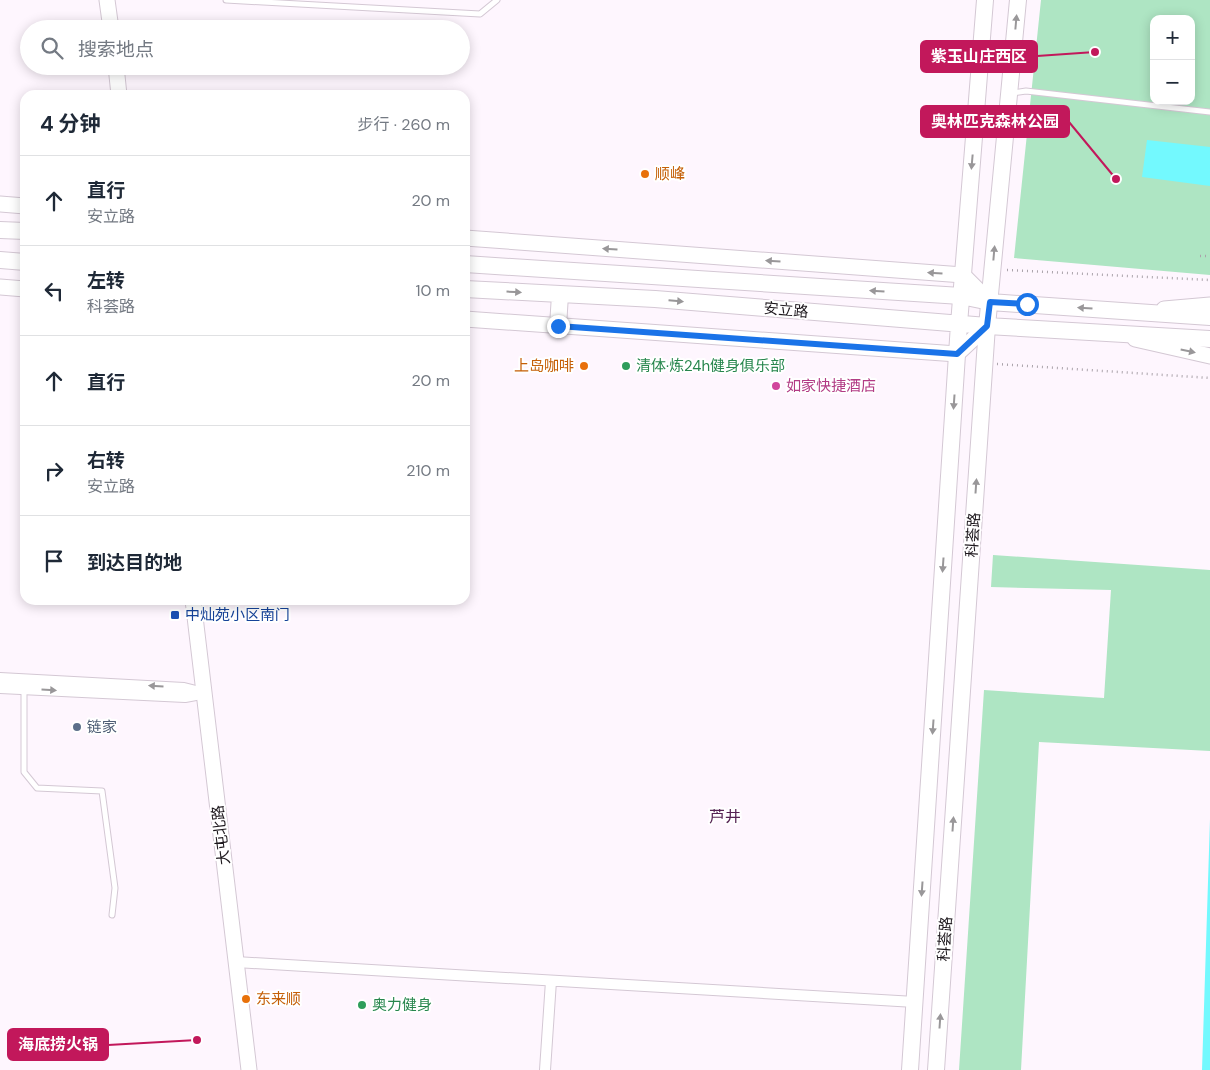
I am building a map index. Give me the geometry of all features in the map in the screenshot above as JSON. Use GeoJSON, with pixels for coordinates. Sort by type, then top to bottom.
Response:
{"type":"FeatureCollection","features":[{"type":"Feature","properties":{"kind":"main road","name":"科荟路"},"geometry":{"type":"LineString","coordinates":[[910,1070],[959,324],[985,0]]}},
{"type":"Feature","properties":{"kind":"main road","name":"科荟路"},"geometry":{"type":"LineString","coordinates":[[936,1070],[987,326],[1018,0]]}},
{"type":"Feature","properties":{"kind":"main road"},"geometry":{"type":"LineString","coordinates":[[0,230],[20,231]]}},
{"type":"Feature","properties":{"kind":"main road"},"geometry":{"type":"LineString","coordinates":[[0,260],[20,262]]}},
{"type":"Feature","properties":{"kind":"main road","name":"安立路"},"geometry":{"type":"LineString","coordinates":[[470,264],[961,296],[990,302],[1210,317]]}},
{"type":"Feature","properties":{"kind":"main road","name":"安立路"},"geometry":{"type":"LineString","coordinates":[[470,289],[655,299],[959,324],[1210,339]]}},
{"type":"Feature","properties":{"kind":"main road"},"geometry":{"type":"LineString","coordinates":[[558,326],[560,295]]}},
{"type":"Feature","properties":{"kind":"street"},"geometry":{"type":"LineString","coordinates":[[107,0],[110,20]]}},
{"type":"Feature","properties":{"kind":"street"},"geometry":{"type":"LineString","coordinates":[[117,75],[118,90]]}},
{"type":"Feature","properties":{"kind":"street"},"geometry":{"type":"LineString","coordinates":[[0,204],[20,206]]}},
{"type":"Feature","properties":{"kind":"street"},"geometry":{"type":"LineString","coordinates":[[470,238],[963,275],[990,302]]}},
{"type":"Feature","properties":{"kind":"street"},"geometry":{"type":"LineString","coordinates":[[0,287],[20,289]]}},
{"type":"Feature","properties":{"kind":"street","name":"安立路"},"geometry":{"type":"LineString","coordinates":[[1133,312],[1210,304]]}},
{"type":"Feature","properties":{"kind":"street","name":"安立路"},"geometry":{"type":"LineString","coordinates":[[470,319],[957,354]]}},
{"type":"Feature","properties":{"kind":"street"},"geometry":{"type":"LineString","coordinates":[[957,354],[987,326]]}},
{"type":"Feature","properties":{"kind":"street","name":"安立路"},"geometry":{"type":"LineString","coordinates":[[1106,333],[1210,356]]}},
{"type":"Feature","properties":{"kind":"street","name":"大屯北路"},"geometry":{"type":"LineString","coordinates":[[194,605],[249,1070]]}},
{"type":"Feature","properties":{"kind":"street"},"geometry":{"type":"LineString","coordinates":[[0,678],[24,684]]}},
{"type":"Feature","properties":{"kind":"street"},"geometry":{"type":"LineString","coordinates":[[0,688],[24,684],[184,688],[204,693]]}},
{"type":"Feature","properties":{"kind":"street"},"geometry":{"type":"LineString","coordinates":[[236,962],[915,1002]]}},
{"type":"Feature","properties":{"kind":"street"},"geometry":{"type":"LineString","coordinates":[[545,1070],[550,981]]}},
{"type":"Feature","properties":{"kind":"lane"},"geometry":{"type":"LineString","coordinates":[[226,0],[480,14],[497,0]]}},
{"type":"Feature","properties":{"kind":"lane"},"geometry":{"type":"LineString","coordinates":[[378,0],[378,8]]}},
{"type":"Feature","properties":{"kind":"lane"},"geometry":{"type":"LineString","coordinates":[[1010,93],[1026,91],[1210,112]]}},
{"type":"Feature","properties":{"kind":"lane"},"geometry":{"type":"LineString","coordinates":[[24,684],[24,772],[37,788],[102,791],[115,888],[112,915]]}},
{"type":"Feature","properties":{"kind":"path"},"geometry":{"type":"LineString","coordinates":[[1200,256],[1210,256]]}},
{"type":"Feature","properties":{"kind":"path"},"geometry":{"type":"LineString","coordinates":[[993,269],[1210,280]]}},
{"type":"Feature","properties":{"kind":"path"},"geometry":{"type":"LineString","coordinates":[[985,364],[1210,378]]}},
{"type":"Feature","properties":{"kind":"green space"},"geometry":{"type":"Polygon","coordinates":[[[1041,0],[1210,0],[1210,275],[1014,258],[1041,0]]]}},
{"type":"Feature","properties":{"kind":"green space"},"geometry":{"type":"Polygon","coordinates":[[[993,555],[1210,570],[1210,751],[1039,742],[1021,1070],[959,1070],[984,690],[1104,698],[1111,590],[991,587],[993,555]]]}},
{"type":"Feature","properties":{"kind":"water"},"geometry":{"type":"Polygon","coordinates":[[[1147,140],[1210,147],[1210,186],[1142,177],[1147,140]]]}},
{"type":"Feature","properties":{"kind":"water"},"geometry":{"type":"Polygon","coordinates":[[[1210,819],[1210,1070],[1202,1070],[1210,819]]]}},
{"type":"Feature","properties":{"kind":"place","name":"紫玉山庄西区"},"geometry":{"type":"Point","coordinates":[1095,52]}},
{"type":"Feature","properties":{"kind":"place","name":"顺峰"},"geometry":{"type":"Point","coordinates":[645,174]}},
{"type":"Feature","properties":{"kind":"place","name":"奥林匹克森林公园"},"geometry":{"type":"Point","coordinates":[1116,179]}},
{"type":"Feature","properties":{"kind":"place","name":"上岛咖啡"},"geometry":{"type":"Point","coordinates":[584,366]}},
{"type":"Feature","properties":{"kind":"place","name":"清体·炼24h健身俱乐部"},"geometry":{"type":"Point","coordinates":[626,366]}},
{"type":"Feature","properties":{"kind":"place","name":"如家快捷酒店"},"geometry":{"type":"Point","coordinates":[776,386]}},
{"type":"Feature","properties":{"kind":"place","name":"中灿苑小区南门"},"geometry":{"type":"Point","coordinates":[175,615]}},
{"type":"Feature","properties":{"kind":"place","name":"链家"},"geometry":{"type":"Point","coordinates":[77,727]}},
{"type":"Feature","properties":{"kind":"place","name":"东来顺"},"geometry":{"type":"Point","coordinates":[246,999]}},
{"type":"Feature","properties":{"kind":"place","name":"奥力健身"},"geometry":{"type":"Point","coordinates":[362,1005]}},
{"type":"Feature","properties":{"kind":"place","name":"海底捞火锅"},"geometry":{"type":"Point","coordinates":[197,1040]}},
{"type":"Feature","properties":{"kind":"district","name":"芦井"},"geometry":{"type":"Point","coordinates":[725,816]}},
{"type":"Feature","properties":{"kind":"route"},"geometry":{"type":"LineString","coordinates":[[558,326],[957,354],[987,326],[990,302],[1027,304]]}}]}
